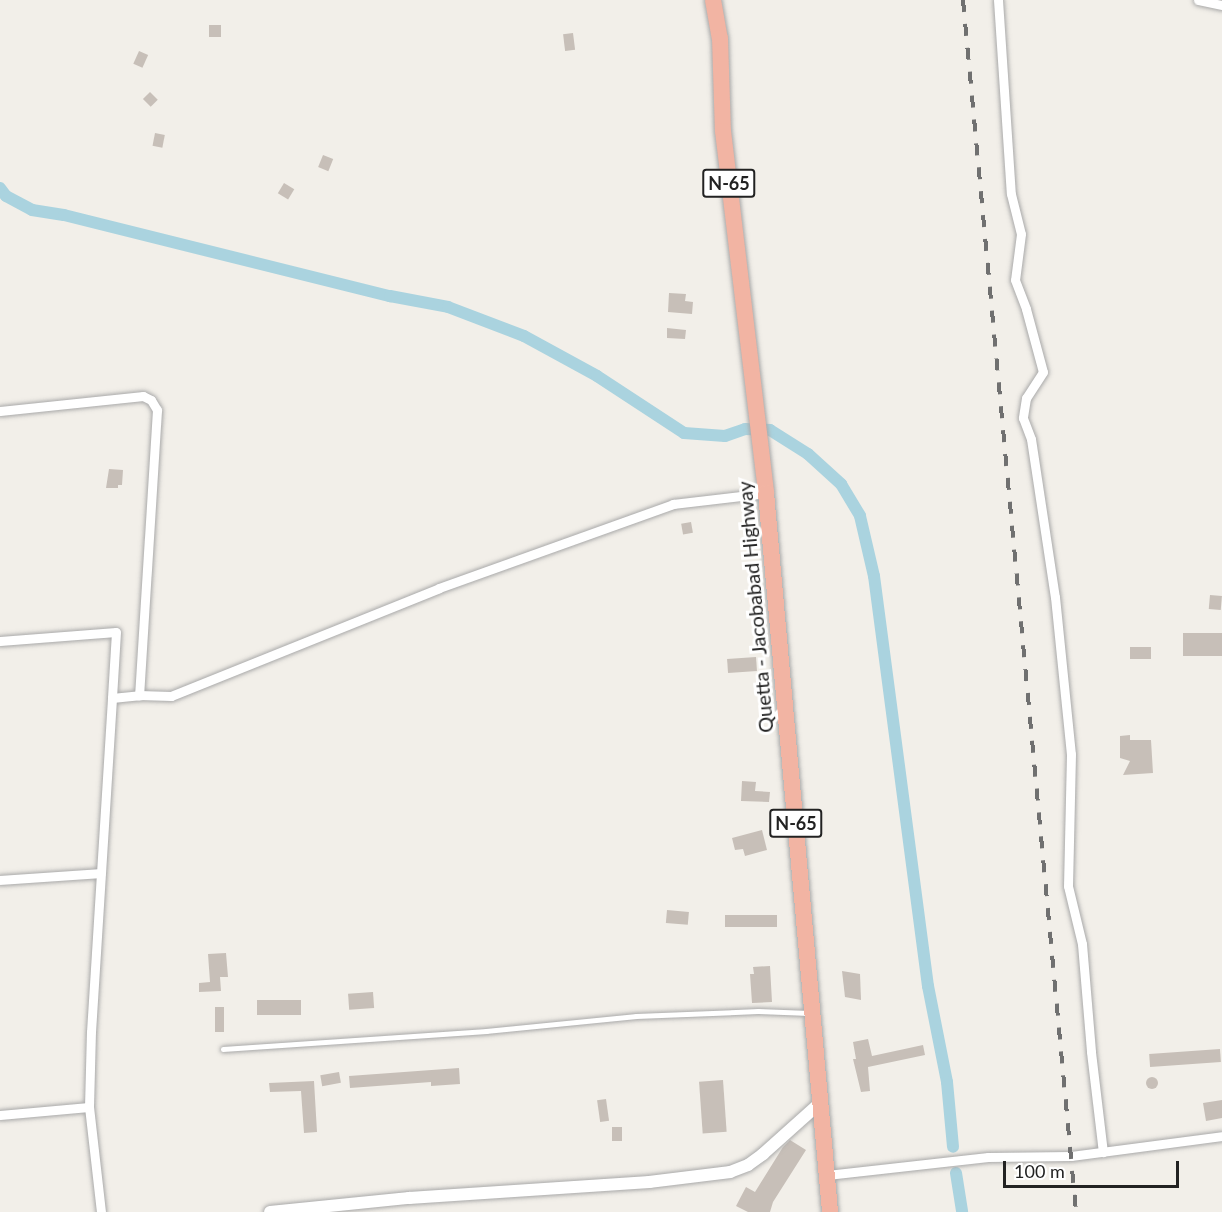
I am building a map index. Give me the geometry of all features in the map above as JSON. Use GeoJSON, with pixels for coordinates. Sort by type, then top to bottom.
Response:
{"type":"FeatureCollection","features":[{"type":"Feature","properties":{"kind":"highway","name":"Quetta - Jacobabad Highway"},"geometry":{"type":"LineString","coordinates":[[713,0],[720,38],[723,131],[766,493],[830,1212]]}},
{"type":"Feature","properties":{"kind":"street"},"geometry":{"type":"LineString","coordinates":[[998,0],[1011,194],[1021,234],[1015,280],[1026,309],[1043,372],[1026,398],[1023,418],[1031,439],[1055,597],[1071,754],[1068,886],[1082,944],[1090,1052],[1103,1152]]}},
{"type":"Feature","properties":{"kind":"street"},"geometry":{"type":"LineString","coordinates":[[1198,0],[1222,5]]}},
{"type":"Feature","properties":{"kind":"street"},"geometry":{"type":"LineString","coordinates":[[0,411],[143,396],[151,400],[157,410],[139,695]]}},
{"type":"Feature","properties":{"kind":"street"},"geometry":{"type":"LineString","coordinates":[[111,698],[139,695],[171,696],[439,588],[673,504],[766,493]]}},
{"type":"Feature","properties":{"kind":"street"},"geometry":{"type":"LineString","coordinates":[[0,641],[116,632],[91,1032],[89,1107],[101,1212]]}},
{"type":"Feature","properties":{"kind":"street"},"geometry":{"type":"LineString","coordinates":[[0,880],[101,873]]}},
{"type":"Feature","properties":{"kind":"street"},"geometry":{"type":"LineString","coordinates":[[270,1212],[410,1198],[649,1182],[730,1172],[748,1165],[763,1154],[820,1103]]}},
{"type":"Feature","properties":{"kind":"street"},"geometry":{"type":"LineString","coordinates":[[0,1115],[89,1107]]}},
{"type":"Feature","properties":{"kind":"street"},"geometry":{"type":"LineString","coordinates":[[826,1175],[988,1157],[1071,1156],[1222,1136]]}},
{"type":"Feature","properties":{"kind":"lane"},"geometry":{"type":"LineString","coordinates":[[223,1049],[475,1032],[636,1016],[758,1011],[812,1013]]}},
{"type":"Feature","properties":{"kind":"building"},"geometry":{"type":"Polygon","coordinates":[[[209,25],[221,25],[221,37],[209,37],[209,25]]]}},
{"type":"Feature","properties":{"kind":"building"},"geometry":{"type":"Polygon","coordinates":[[[573,33],[575,50],[565,51],[563,34],[573,33]]]}},
{"type":"Feature","properties":{"kind":"building"},"geometry":{"type":"Polygon","coordinates":[[[139,51],[148,55],[142,68],[133,64],[139,51]]]}},
{"type":"Feature","properties":{"kind":"building"},"geometry":{"type":"Polygon","coordinates":[[[150,92],[158,100],[151,107],[143,99],[150,92]]]}},
{"type":"Feature","properties":{"kind":"building"},"geometry":{"type":"Polygon","coordinates":[[[155,133],[165,135],[162,148],[153,146],[155,133]]]}},
{"type":"Feature","properties":{"kind":"building"},"geometry":{"type":"Polygon","coordinates":[[[323,155],[333,159],[328,171],[318,167],[323,155]]]}},
{"type":"Feature","properties":{"kind":"building"},"geometry":{"type":"Polygon","coordinates":[[[284,183],[294,189],[288,199],[278,193],[284,183]]]}},
{"type":"Feature","properties":{"kind":"building"},"geometry":{"type":"Polygon","coordinates":[[[669,293],[686,294],[685,301],[693,302],[692,314],[668,312],[669,293]]]}},
{"type":"Feature","properties":{"kind":"building"},"geometry":{"type":"Polygon","coordinates":[[[667,328],[686,330],[685,339],[667,338],[667,328]]]}},
{"type":"Feature","properties":{"kind":"building"},"geometry":{"type":"Polygon","coordinates":[[[109,469],[123,470],[122,485],[118,485],[118,488],[106,488],[109,469]]]}},
{"type":"Feature","properties":{"kind":"building"},"geometry":{"type":"Polygon","coordinates":[[[691,522],[693,533],[683,535],[681,524],[691,522]]]}},
{"type":"Feature","properties":{"kind":"building"},"geometry":{"type":"Polygon","coordinates":[[[1210,595],[1222,596],[1221,610],[1209,609],[1210,595]]]}},
{"type":"Feature","properties":{"kind":"building"},"geometry":{"type":"Polygon","coordinates":[[[1183,633],[1222,633],[1222,656],[1183,656],[1183,633]]]}},
{"type":"Feature","properties":{"kind":"building"},"geometry":{"type":"Polygon","coordinates":[[[1130,647],[1151,647],[1151,659],[1130,659],[1130,647]]]}},
{"type":"Feature","properties":{"kind":"building"},"geometry":{"type":"Polygon","coordinates":[[[756,657],[757,671],[728,673],[727,659],[756,657]]]}},
{"type":"Feature","properties":{"kind":"building"},"geometry":{"type":"Polygon","coordinates":[[[1130,735],[1130,740],[1151,740],[1153,773],[1123,775],[1130,761],[1120,758],[1120,736],[1130,735]]]}},
{"type":"Feature","properties":{"kind":"building"},"geometry":{"type":"Polygon","coordinates":[[[742,781],[756,782],[755,791],[770,792],[769,802],[741,801],[742,781]]]}},
{"type":"Feature","properties":{"kind":"building"},"geometry":{"type":"Polygon","coordinates":[[[762,830],[767,850],[745,856],[743,849],[735,850],[732,838],[762,830]]]}},
{"type":"Feature","properties":{"kind":"building"},"geometry":{"type":"Polygon","coordinates":[[[667,910],[689,912],[688,925],[666,923],[667,910]]]}},
{"type":"Feature","properties":{"kind":"building"},"geometry":{"type":"Polygon","coordinates":[[[725,915],[777,915],[777,927],[725,927],[725,915]]]}},
{"type":"Feature","properties":{"kind":"building"},"geometry":{"type":"Polygon","coordinates":[[[226,953],[228,977],[220,977],[221,991],[199,992],[199,983],[210,982],[208,954],[226,953]]]}},
{"type":"Feature","properties":{"kind":"building"},"geometry":{"type":"Polygon","coordinates":[[[770,966],[772,1002],[752,1003],[750,974],[754,974],[753,967],[770,966]]]}},
{"type":"Feature","properties":{"kind":"building"},"geometry":{"type":"Polygon","coordinates":[[[842,971],[860,974],[861,1000],[845,997],[842,971]]]}},
{"type":"Feature","properties":{"kind":"building"},"geometry":{"type":"Polygon","coordinates":[[[373,992],[374,1008],[349,1010],[348,994],[373,992]]]}},
{"type":"Feature","properties":{"kind":"building"},"geometry":{"type":"Polygon","coordinates":[[[257,1000],[301,1000],[301,1015],[257,1015],[257,1000]]]}},
{"type":"Feature","properties":{"kind":"building"},"geometry":{"type":"Polygon","coordinates":[[[215,1007],[224,1007],[224,1032],[215,1032],[215,1007]]]}},
{"type":"Feature","properties":{"kind":"building"},"geometry":{"type":"Polygon","coordinates":[[[868,1039],[872,1056],[923,1045],[925,1055],[868,1067],[870,1091],[861,1092],[853,1059],[856,1059],[853,1042],[868,1039]]]}},
{"type":"Feature","properties":{"kind":"building"},"geometry":{"type":"Polygon","coordinates":[[[1220,1049],[1221,1062],[1150,1067],[1149,1054],[1220,1049]]]}},
{"type":"Feature","properties":{"kind":"building"},"geometry":{"type":"Polygon","coordinates":[[[459,1068],[460,1084],[431,1086],[431,1082],[350,1088],[349,1076],[459,1068]]]}},
{"type":"Feature","properties":{"kind":"building"},"geometry":{"type":"Polygon","coordinates":[[[339,1072],[341,1083],[322,1086],[320,1075],[339,1072]]]}},
{"type":"Feature","properties":{"kind":"building"},"geometry":{"type":"Polygon","coordinates":[[[1154,1077],[1158,1083],[1154,1089],[1150,1089],[1146,1081],[1154,1077]]]}},
{"type":"Feature","properties":{"kind":"building"},"geometry":{"type":"Polygon","coordinates":[[[723,1080],[727,1132],[703,1134],[699,1082],[723,1080]]]}},
{"type":"Feature","properties":{"kind":"building"},"geometry":{"type":"Polygon","coordinates":[[[314,1081],[317,1132],[304,1133],[301,1091],[270,1092],[269,1083],[314,1081]]]}},
{"type":"Feature","properties":{"kind":"building"},"geometry":{"type":"Polygon","coordinates":[[[606,1099],[609,1121],[600,1122],[597,1100],[606,1099]]]}},
{"type":"Feature","properties":{"kind":"building"},"geometry":{"type":"Polygon","coordinates":[[[1222,1100],[1222,1118],[1206,1121],[1203,1103],[1222,1100]]]}},
{"type":"Feature","properties":{"kind":"building"},"geometry":{"type":"Polygon","coordinates":[[[612,1127],[622,1127],[622,1141],[612,1141],[612,1127]]]}},
{"type":"Feature","properties":{"kind":"building"},"geometry":{"type":"Polygon","coordinates":[[[790,1140],[806,1150],[773,1202],[770,1212],[748,1212],[736,1206],[746,1187],[755,1192],[783,1147],[790,1140]]]}},
{"type":"Feature","properties":{"kind":"waterway"},"geometry":{"type":"LineString","coordinates":[[0,188],[6,196],[32,210],[64,215],[390,296],[448,307],[524,336],[597,376],[684,433],[725,436],[745,429],[770,430],[808,454],[841,484],[860,516],[874,576],[928,986],[947,1082],[953,1147]]}},
{"type":"Feature","properties":{"kind":"waterway"},"geometry":{"type":"LineString","coordinates":[[956,1173],[962,1212]]}},
{"type":"Feature","properties":{"kind":"railway"},"geometry":{"type":"LineString","coordinates":[[963,0],[1076,1212]]}}]}
